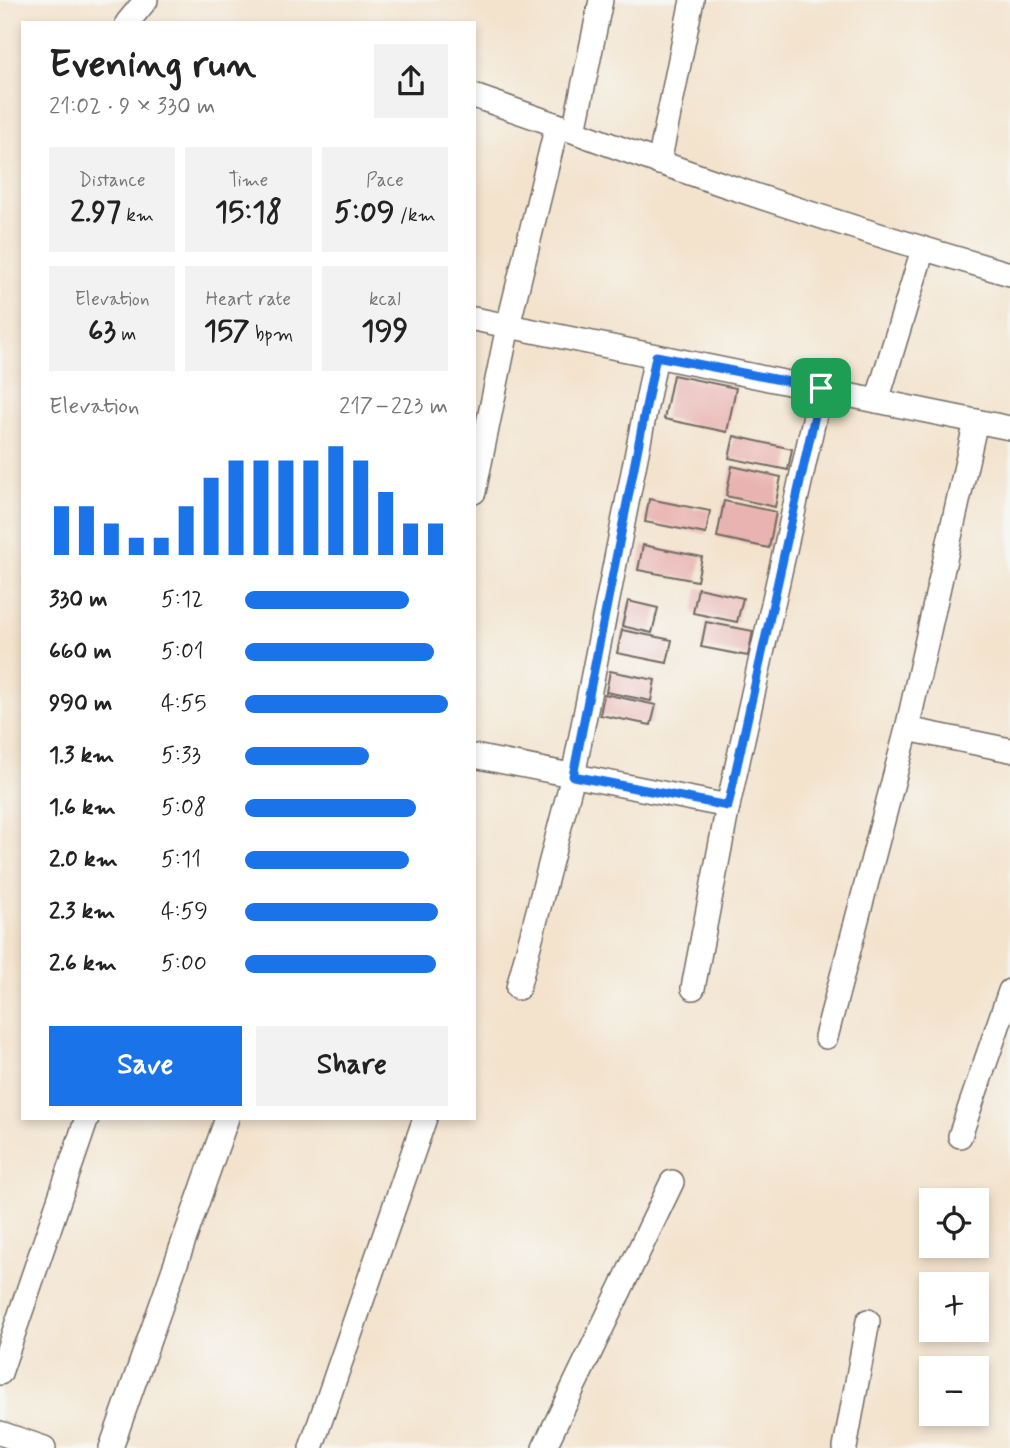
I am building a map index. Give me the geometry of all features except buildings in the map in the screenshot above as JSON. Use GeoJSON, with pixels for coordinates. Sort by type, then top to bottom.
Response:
{"type":"FeatureCollection","features":[{"type":"Feature","properties":{"kind":"street"},"geometry":{"type":"LineString","coordinates":[[129,21],[146,0]]}},
{"type":"Feature","properties":{"kind":"street"},"geometry":{"type":"LineString","coordinates":[[476,482],[508,326],[601,0]]}},
{"type":"Feature","properties":{"kind":"street"},"geometry":{"type":"LineString","coordinates":[[659,163],[692,0]]}},
{"type":"Feature","properties":{"kind":"street"},"geometry":{"type":"LineString","coordinates":[[476,97],[659,163],[923,249],[1010,274]]}},
{"type":"Feature","properties":{"kind":"street"},"geometry":{"type":"LineString","coordinates":[[877,401],[923,249]]}},
{"type":"Feature","properties":{"kind":"street"},"geometry":{"type":"LineString","coordinates":[[476,319],[1010,428]]}},
{"type":"Feature","properties":{"kind":"street"},"geometry":{"type":"LineString","coordinates":[[518,988],[573,776],[656,356]]}},
{"type":"Feature","properties":{"kind":"street"},"geometry":{"type":"LineString","coordinates":[[693,988],[728,806],[821,388]]}},
{"type":"Feature","properties":{"kind":"street"},"geometry":{"type":"LineString","coordinates":[[827,1037],[907,729],[976,421]]}},
{"type":"Feature","properties":{"kind":"street"},"geometry":{"type":"LineString","coordinates":[[907,729],[1010,750]]}},
{"type":"Feature","properties":{"kind":"street"},"geometry":{"type":"LineString","coordinates":[[476,756],[728,806]]}},
{"type":"Feature","properties":{"kind":"street"},"geometry":{"type":"LineString","coordinates":[[960,1136],[1010,991]]}},
{"type":"Feature","properties":{"kind":"street"},"geometry":{"type":"LineString","coordinates":[[0,1373],[87,1120]]}},
{"type":"Feature","properties":{"kind":"street"},"geometry":{"type":"LineString","coordinates":[[111,1448],[226,1120]]}},
{"type":"Feature","properties":{"kind":"street"},"geometry":{"type":"LineString","coordinates":[[312,1448],[424,1120]]}},
{"type":"Feature","properties":{"kind":"street"},"geometry":{"type":"LineString","coordinates":[[544,1448],[672,1182]]}},
{"type":"Feature","properties":{"kind":"street"},"geometry":{"type":"LineString","coordinates":[[845,1448],[868,1321]]}},
{"type":"Feature","properties":{"kind":"street"},"geometry":{"type":"LineString","coordinates":[[0,1433],[44,1448]]}},
{"type":"Feature","properties":{"kind":"route"},"geometry":{"type":"LineString","coordinates":[[656,356],[821,388],[728,806],[573,776],[656,356]]}}]}
